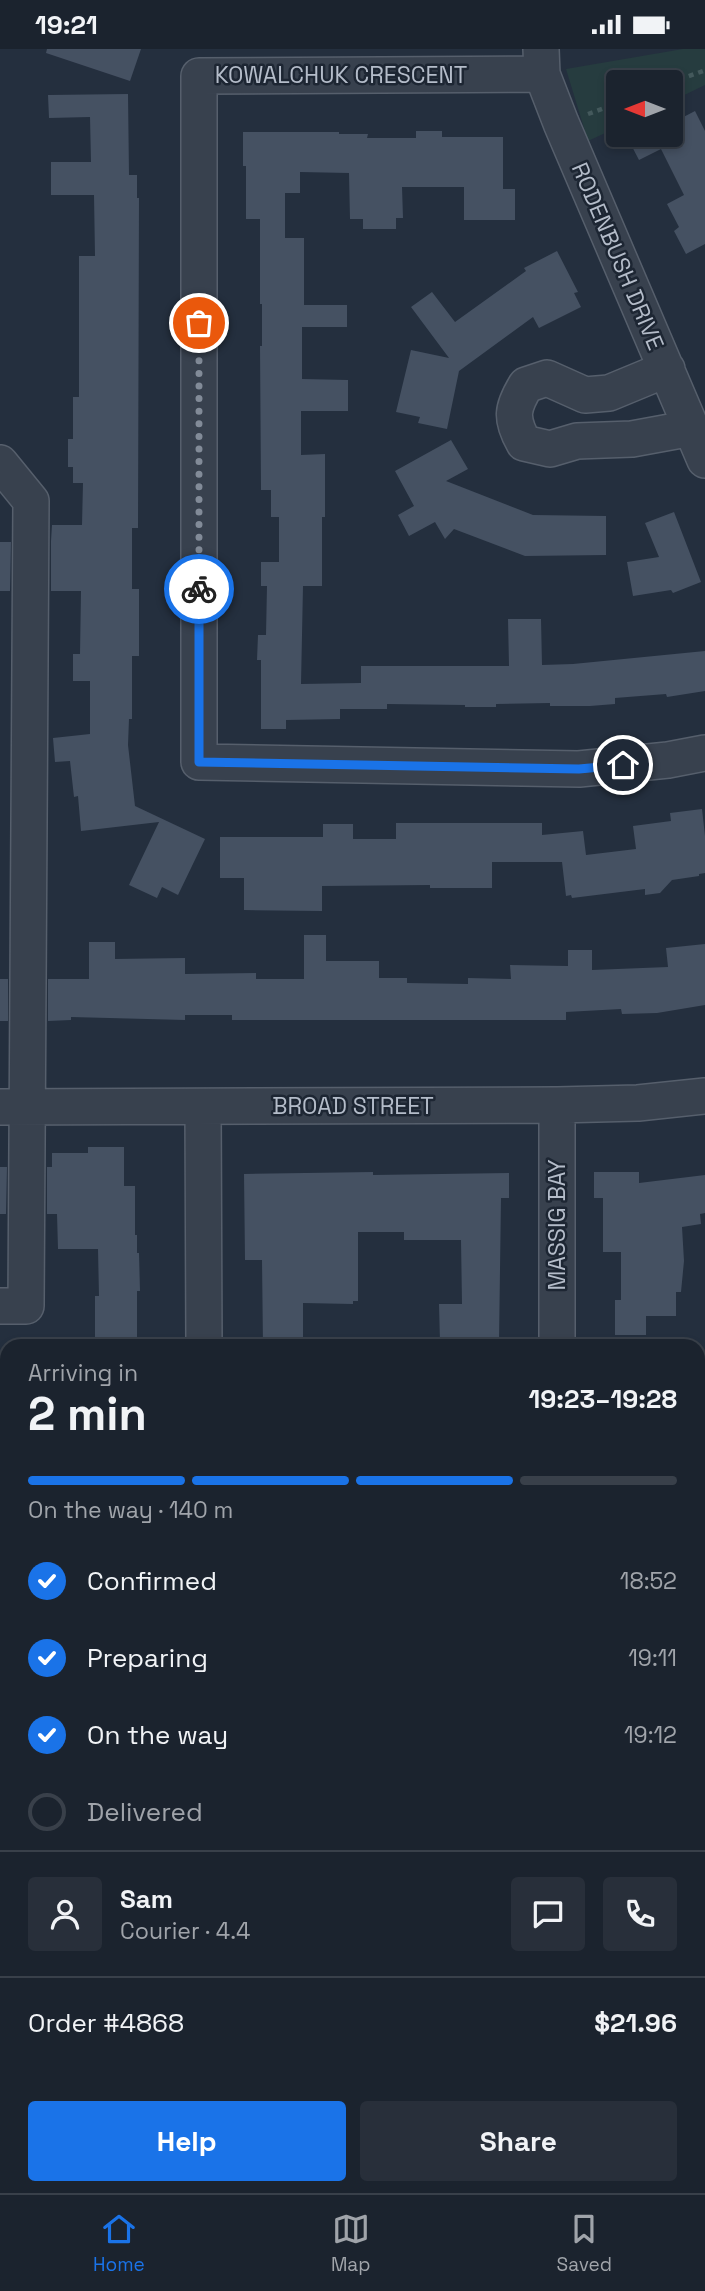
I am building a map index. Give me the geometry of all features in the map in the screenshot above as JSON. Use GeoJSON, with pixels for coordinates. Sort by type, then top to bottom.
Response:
{"type":"FeatureCollection","features":[{"type":"Feature","properties":{"kind":"street","name":"RODENBUSH DRIVE"},"geometry":{"type":"LineString","coordinates":[[541,62],[561,123],[699,444]]}},
{"type":"Feature","properties":{"kind":"street","name":"KOWALCHUK CRESCENT"},"geometry":{"type":"LineString","coordinates":[[541,62],[199,76],[199,762],[579,769],[668,760],[705,753]]}},
{"type":"Feature","properties":{"kind":"street"},"geometry":{"type":"LineString","coordinates":[[667,369],[609,393],[584,395],[547,378],[526,384],[514,404],[515,428],[524,443],[550,449],[577,441],[632,439],[699,444]]}},
{"type":"Feature","properties":{"kind":"street"},"geometry":{"type":"LineString","coordinates":[[0,463],[31,501],[14,900],[14,1106],[26,1306],[0,1306]]}},
{"type":"Feature","properties":{"kind":"street","name":"BROAD STREET"},"geometry":{"type":"LineString","coordinates":[[14,1106],[557,1105],[638,1103],[705,1096]]}},
{"type":"Feature","properties":{"kind":"street","name":"MASSIG BAY"},"geometry":{"type":"LineString","coordinates":[[556,1339],[557,1105]]}},
{"type":"Feature","properties":{"kind":"street"},"geometry":{"type":"LineString","coordinates":[[203,1107],[204,1339]]}},
{"type":"Feature","properties":{"kind":"path"},"geometry":{"type":"LineString","coordinates":[[683,78],[703,71]]}},
{"type":"Feature","properties":{"kind":"green space"},"geometry":{"type":"Polygon","coordinates":[[[683,49],[705,49],[705,85],[683,96],[683,70],[606,70],[606,133],[588,141],[566,69],[683,49]]]}},
{"type":"Feature","properties":{"kind":"building"},"geometry":{"type":"Polygon","coordinates":[[[47,49],[141,49],[130,81],[46,53],[47,49]]]}},
{"type":"Feature","properties":{"kind":"building"},"geometry":{"type":"Polygon","coordinates":[[[128,94],[129,175],[137,175],[139,198],[138,528],[132,528],[132,589],[139,589],[139,656],[132,656],[132,719],[129,719],[128,745],[135,806],[205,839],[178,895],[162,887],[157,898],[129,885],[159,822],[81,831],[78,796],[74,797],[70,761],[55,762],[53,738],[90,734],[90,681],[73,681],[73,654],[80,654],[81,591],[51,591],[51,541],[52,525],[82,525],[83,483],[73,483],[73,467],[68,467],[68,439],[73,439],[73,397],[79,397],[79,256],[95,256],[94,195],[51,195],[51,162],[91,162],[90,117],[49,118],[48,95],[128,94]]]}},
{"type":"Feature","properties":{"kind":"building"},"geometry":{"type":"Polygon","coordinates":[[[695,111],[705,131],[705,244],[686,254],[674,231],[679,227],[667,204],[684,195],[661,149],[639,160],[632,147],[683,147],[683,117],[695,111]]]}},
{"type":"Feature","properties":{"kind":"building"},"geometry":{"type":"Polygon","coordinates":[[[416,131],[442,131],[442,137],[503,137],[503,189],[515,189],[515,220],[464,220],[464,187],[402,187],[403,218],[396,218],[396,229],[363,229],[363,219],[350,219],[349,173],[300,172],[300,193],[285,193],[285,238],[304,238],[304,305],[347,305],[347,327],[302,327],[302,379],[348,380],[348,411],[301,411],[301,455],[325,454],[325,517],[322,517],[322,586],[303,586],[301,684],[361,683],[361,666],[509,666],[508,619],[541,619],[542,665],[705,651],[705,691],[667,697],[666,694],[615,698],[615,704],[590,706],[550,706],[550,703],[496,704],[496,707],[387,704],[387,709],[340,709],[340,719],[286,720],[286,729],[261,729],[261,660],[257,660],[258,635],[266,635],[267,586],[261,586],[261,562],[279,562],[279,517],[271,517],[271,490],[261,490],[260,219],[246,219],[243,132],[339,132],[368,134],[367,138],[416,138],[416,131]]]}},
{"type":"Feature","properties":{"kind":"building"},"geometry":{"type":"Polygon","coordinates":[[[557,251],[578,292],[574,293],[581,307],[539,328],[533,317],[459,371],[447,429],[418,423],[420,417],[396,412],[411,350],[449,358],[411,307],[432,292],[455,322],[526,271],[524,268],[557,251]]]}},
{"type":"Feature","properties":{"kind":"building"},"geometry":{"type":"Polygon","coordinates":[[[451,440],[468,469],[446,481],[533,515],[606,516],[606,555],[525,556],[454,529],[445,539],[435,522],[409,536],[398,515],[414,506],[395,471],[451,440]]]}},
{"type":"Feature","properties":{"kind":"building"},"geometry":{"type":"Polygon","coordinates":[[[674,512],[701,582],[673,593],[671,590],[633,596],[627,562],[659,557],[645,523],[674,512]]]}},
{"type":"Feature","properties":{"kind":"building"},"geometry":{"type":"Polygon","coordinates":[[[0,542],[11,542],[10,591],[0,591],[0,542]]]}},
{"type":"Feature","properties":{"kind":"building"},"geometry":{"type":"Polygon","coordinates":[[[702,809],[705,873],[672,880],[660,893],[645,895],[645,889],[572,898],[571,895],[566,896],[562,862],[492,862],[492,888],[430,888],[430,885],[322,886],[322,911],[244,910],[244,878],[220,878],[220,837],[323,837],[323,824],[353,824],[353,839],[396,839],[396,823],[542,823],[542,835],[583,831],[586,855],[636,849],[633,826],[671,821],[670,813],[702,809]]]}},
{"type":"Feature","properties":{"kind":"building"},"geometry":{"type":"Polygon","coordinates":[[[304,935],[326,935],[326,961],[379,961],[379,978],[407,978],[407,983],[468,984],[468,978],[511,979],[510,965],[568,966],[568,950],[592,950],[592,970],[668,967],[666,948],[705,944],[705,1005],[657,1013],[622,1014],[621,1009],[566,1012],[566,1020],[232,1020],[232,1015],[185,1015],[185,1020],[71,1017],[71,1020],[48,1021],[48,979],[89,979],[89,942],[115,942],[115,959],[185,958],[185,974],[256,973],[256,979],[304,979],[304,935]]]}},
{"type":"Feature","properties":{"kind":"building"},"geometry":{"type":"Polygon","coordinates":[[[0,979],[8,979],[8,1021],[0,1021],[0,979]]]}},
{"type":"Feature","properties":{"kind":"building"},"geometry":{"type":"Polygon","coordinates":[[[88,1147],[124,1147],[124,1186],[135,1186],[135,1235],[139,1253],[140,1291],[137,1291],[137,1339],[95,1339],[95,1296],[99,1296],[98,1249],[58,1249],[57,1214],[47,1214],[47,1167],[52,1167],[52,1153],[88,1153],[88,1147]]]}},
{"type":"Feature","properties":{"kind":"building"},"geometry":{"type":"Polygon","coordinates":[[[0,1167],[7,1167],[6,1214],[0,1214],[0,1167]]]}},
{"type":"Feature","properties":{"kind":"building"},"geometry":{"type":"Polygon","coordinates":[[[594,1172],[639,1172],[639,1183],[705,1175],[705,1213],[700,1214],[701,1224],[682,1227],[684,1261],[681,1292],[676,1292],[676,1316],[646,1316],[646,1335],[615,1335],[615,1300],[621,1300],[621,1252],[603,1252],[603,1198],[594,1198],[594,1172]]]}},
{"type":"Feature","properties":{"kind":"building"},"geometry":{"type":"Polygon","coordinates":[[[509,1173],[509,1198],[501,1198],[499,1339],[440,1339],[439,1304],[462,1304],[461,1240],[404,1240],[404,1232],[358,1232],[358,1301],[353,1301],[353,1304],[303,1303],[303,1339],[263,1339],[262,1260],[245,1260],[244,1174],[509,1173]]]}},
{"type":"Feature","properties":{"kind":"way so far"},"geometry":{"type":"LineString","coordinates":[[199,323],[199,589]]}},
{"type":"Feature","properties":{"kind":"route"},"geometry":{"type":"LineString","coordinates":[[199,589],[199,762],[579,769],[623,765]]}}]}
